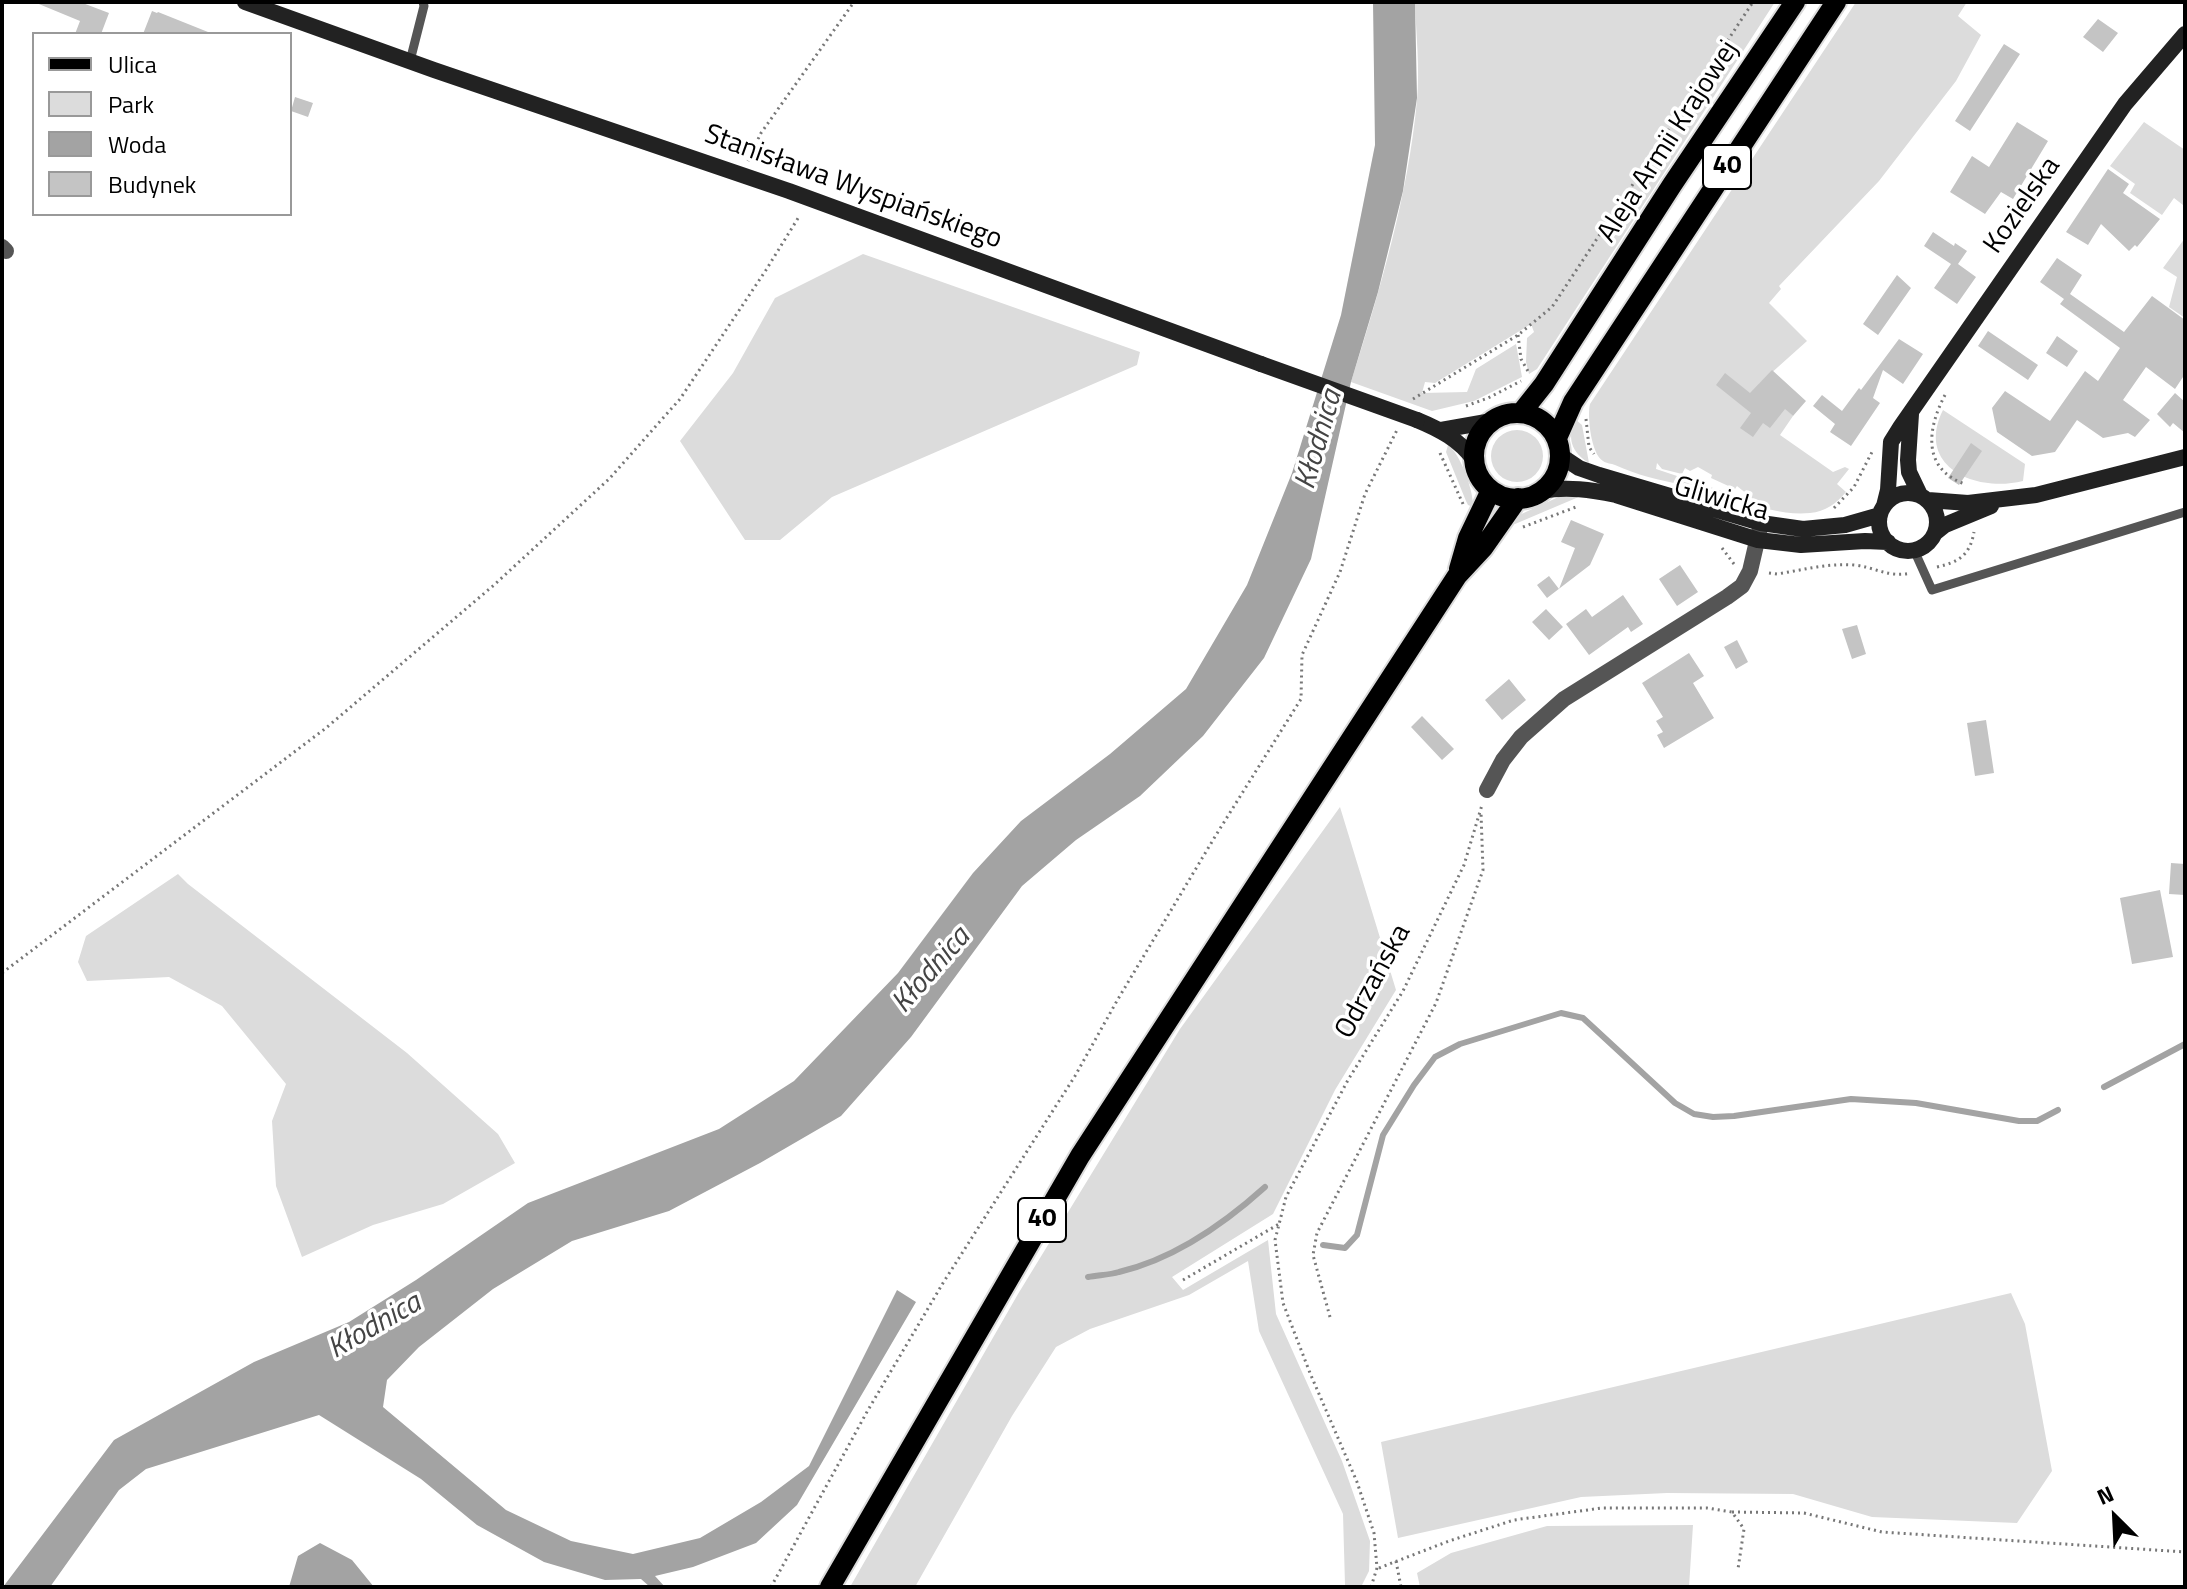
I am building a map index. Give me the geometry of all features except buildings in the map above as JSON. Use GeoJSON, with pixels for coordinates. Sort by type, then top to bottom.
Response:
{"type":"FeatureCollection","features":[{"type":"Feature","properties":{"kind":"main road","name":"Stanisława Wyspiańskiego"},"geometry":{"type":"LineString","coordinates":[[245,2],[742,175],[1417,420],[1441,430],[1468,451],[1474,460]]}},
{"type":"Feature","properties":{"kind":"main road","name":"Aleja Armii Krajowej"},"geometry":{"type":"LineString","coordinates":[[1521,413],[1544,384],[1795,2]]}},
{"type":"Feature","properties":{"kind":"main road","name":"40"},"geometry":{"type":"LineString","coordinates":[[1542,491],[1558,469],[1559,447],[1573,402],[1836,2]]}},
{"type":"Feature","properties":{"kind":"main road","name":"Kozielska"},"geometry":{"type":"LineString","coordinates":[[1882,511],[1888,490],[1891,442],[2125,104],[2185,34]]}},
{"type":"Feature","properties":{"kind":"main road"},"geometry":{"type":"LineString","coordinates":[[1441,430],[1521,413],[1532,415],[1551,428],[1559,447]]}},
{"type":"Feature","properties":{"kind":"main road"},"geometry":{"type":"LineString","coordinates":[[1911,414],[1909,472],[1937,516],[1935,533]]}},
{"type":"Feature","properties":{"kind":"main road"},"geometry":{"type":"LineString","coordinates":[[1492,421],[1477,440],[1474,460],[1481,480],[1502,496],[1518,498],[1542,491]]}},
{"type":"Feature","properties":{"kind":"main road","name":"Gliwicka"},"geometry":{"type":"LineString","coordinates":[[1559,447],[1579,468],[1761,523],[1803,529],[1845,525],[1882,511]]}},
{"type":"Feature","properties":{"kind":"main road"},"geometry":{"type":"LineString","coordinates":[[2006,500],[1945,525],[1930,541],[1914,550],[1905,551],[1888,542],[1879,525],[1882,511],[1897,495],[1905,493],[1968,503],[2006,500],[2067,488],[2185,457]]}},
{"type":"Feature","properties":{"kind":"main road","name":"40"},"geometry":{"type":"LineString","coordinates":[[1457,576],[1468,538],[1491,490]]}},
{"type":"Feature","properties":{"kind":"main road","name":"Gliwicka"},"geometry":{"type":"LineString","coordinates":[[1542,491],[1593,490],[1616,495],[1758,540],[1801,545],[1888,542]]}},
{"type":"Feature","properties":{"kind":"main road","name":"40"},"geometry":{"type":"LineString","coordinates":[[830,1587],[1080,1156],[1457,576],[1483,548],[1518,498]]}},
{"type":"Feature","properties":{"kind":"street"},"geometry":{"type":"LineString","coordinates":[[1487,790],[1503,760],[1521,737],[1564,699],[1742,586],[1750,571],[1761,523]]}},
{"type":"Feature","properties":{"kind":"lane"},"geometry":{"type":"LineString","coordinates":[[410,61],[423,2]]}},
{"type":"Feature","properties":{"kind":"lane"},"geometry":{"type":"LineString","coordinates":[[1914,550],[1932,590],[2185,512]]}},
{"type":"Feature","properties":{"kind":"path"},"geometry":{"type":"LineString","coordinates":[[742,175],[761,133],[854,2]]}},
{"type":"Feature","properties":{"kind":"path"},"geometry":{"type":"LineString","coordinates":[[1411,400],[1518,335],[1552,307],[1753,2]]}},
{"type":"Feature","properties":{"kind":"path"},"geometry":{"type":"LineString","coordinates":[[2,973],[326,728],[494,585],[609,479],[680,399],[800,215]]}},
{"type":"Feature","properties":{"kind":"path"},"geometry":{"type":"LineString","coordinates":[[1461,408],[1531,376],[1521,359],[1518,335]]}},
{"type":"Feature","properties":{"kind":"path"},"geometry":{"type":"LineString","coordinates":[[1585,411],[1589,447],[1597,457]]}},
{"type":"Feature","properties":{"kind":"path"},"geometry":{"type":"LineString","coordinates":[[771,1587],[868,1410],[993,1203],[1075,1076],[1216,835],[1301,699],[1302,655],[1340,572],[1365,494],[1398,427]]}},
{"type":"Feature","properties":{"kind":"path"},"geometry":{"type":"LineString","coordinates":[[1821,513],[1836,507],[1854,487],[1877,443]]}},
{"type":"Feature","properties":{"kind":"path"},"geometry":{"type":"LineString","coordinates":[[1936,465],[1951,478],[1970,486]]}},
{"type":"Feature","properties":{"kind":"path"},"geometry":{"type":"LineString","coordinates":[[1765,572],[1777,574],[1836,565],[1862,566],[1898,576],[1922,571],[1955,563],[1962,558],[1971,545],[1974,528]]}},
{"type":"Feature","properties":{"kind":"path","name":"Odrzańska"},"geometry":{"type":"LineString","coordinates":[[1377,1568],[1374,1533],[1357,1482],[1283,1303],[1275,1240],[1286,1197],[1296,1176],[1348,1080],[1403,991],[1464,865],[1487,790]]}},
{"type":"Feature","properties":{"kind":"path"},"geometry":{"type":"LineString","coordinates":[[1330,1317],[1313,1255],[1317,1233],[1436,1003],[1483,870],[1481,809]]}},
{"type":"Feature","properties":{"kind":"path"},"geometry":{"type":"LineString","coordinates":[[1183,1280],[1279,1224]]}},
{"type":"Feature","properties":{"kind":"path"},"geometry":{"type":"LineString","coordinates":[[1371,1587],[1377,1568],[1449,1541],[1514,1520],[1602,1508],[1707,1508],[1732,1512],[1804,1513],[1882,1532],[2185,1552]]}},
{"type":"Feature","properties":{"kind":"path"},"geometry":{"type":"LineString","coordinates":[[1732,1512],[1744,1529],[1738,1569]]}},
{"type":"Feature","properties":{"kind":"path"},"geometry":{"type":"LineString","coordinates":[[1396,1561],[1401,1587]]}},
{"type":"Feature","properties":{"kind":"green space"},"geometry":{"type":"Polygon","coordinates":[[[1415,2],[1775,2],[1537,369],[1529,374],[1526,362],[1527,338],[1534,332],[1531,324],[1435,383],[1425,382],[1422,393],[1467,392],[1476,369],[1516,344],[1522,377],[1474,401],[1432,411],[1351,382],[1382,278],[1407,172],[1418,88],[1415,2]]]}},
{"type":"Feature","properties":{"kind":"green space"},"geometry":{"type":"Polygon","coordinates":[[[1856,2],[1967,2],[1958,16],[1981,35],[1956,81],[1879,181],[1779,286],[1781,289],[1769,303],[1807,341],[1759,384],[1793,416],[1780,435],[1833,472],[1845,467],[1849,469],[1837,484],[1846,492],[1821,511],[1794,513],[1632,472],[1606,463],[1595,451],[1590,404],[1856,2]],[[1657,463],[1656,469],[1758,503],[1737,486],[1735,489],[1711,478],[1712,475],[1698,467],[1690,471],[1685,468],[1682,474],[1662,469],[1657,463]]]}},
{"type":"Feature","properties":{"kind":"green space"},"geometry":{"type":"Polygon","coordinates":[[[2144,122],[2185,150],[2185,203],[2183,205],[2174,198],[2162,215],[2130,193],[2135,184],[2110,166],[2144,122]]]}},
{"type":"Feature","properties":{"kind":"green space"},"geometry":{"type":"Polygon","coordinates":[[[2185,238],[2185,318],[2169,307],[2177,277],[2163,268],[2185,238]]]}},
{"type":"Feature","properties":{"kind":"green space"},"geometry":{"type":"Polygon","coordinates":[[[863,254],[1140,352],[1137,365],[832,497],[780,540],[745,540],[680,441],[733,373],[775,298],[863,254]]]}},
{"type":"Feature","properties":{"kind":"green space"},"geometry":{"type":"Polygon","coordinates":[[[1943,410],[2025,464],[2023,481],[1986,483],[1954,471],[1943,460],[1937,446],[1936,430],[1943,410]]]}},
{"type":"Feature","properties":{"kind":"green space"},"geometry":{"type":"Polygon","coordinates":[[[1575,419],[1582,425],[1589,463],[1572,444],[1571,432],[1575,419]]]}},
{"type":"Feature","properties":{"kind":"green space"},"geometry":{"type":"Polygon","coordinates":[[[1517,430],[1536,437],[1543,456],[1536,475],[1517,482],[1498,475],[1491,456],[1498,437],[1517,430]]]}},
{"type":"Feature","properties":{"kind":"green space"},"geometry":{"type":"Polygon","coordinates":[[[1448,445],[1465,473],[1473,507],[1466,501],[1446,452],[1448,445]]]}},
{"type":"Feature","properties":{"kind":"green space"},"geometry":{"type":"Polygon","coordinates":[[[1565,494],[1581,496],[1515,524],[1507,524],[1515,517],[1565,494]]]}},
{"type":"Feature","properties":{"kind":"green space"},"geometry":{"type":"Polygon","coordinates":[[[1340,807],[1396,990],[1335,1090],[1273,1214],[1172,1277],[1183,1290],[1268,1240],[1276,1314],[1342,1461],[1370,1541],[1369,1571],[1361,1587],[1343,1587],[1343,1514],[1259,1331],[1248,1261],[1189,1295],[1090,1329],[1056,1347],[1012,1416],[915,1587],[850,1587],[1018,1294],[1180,1029],[1340,807]]]}},
{"type":"Feature","properties":{"kind":"green space"},"geometry":{"type":"Polygon","coordinates":[[[178,874],[407,1053],[498,1134],[515,1163],[443,1204],[373,1225],[302,1257],[276,1186],[272,1121],[286,1084],[222,1006],[169,977],[87,981],[78,962],[86,936],[178,874]]]}},
{"type":"Feature","properties":{"kind":"green space"},"geometry":{"type":"Polygon","coordinates":[[[2011,1293],[2025,1324],[2052,1471],[2017,1523],[1872,1517],[1793,1494],[1667,1493],[1581,1497],[1398,1538],[1381,1442],[2011,1293]]]}},
{"type":"Feature","properties":{"kind":"green space"},"geometry":{"type":"Polygon","coordinates":[[[1693,1525],[1689,1587],[1420,1587],[1417,1573],[1451,1553],[1547,1526],[1693,1525]]]}},
{"type":"Feature","properties":{"kind":"water","name":"Kłodnica"},"geometry":{"type":"Polygon","coordinates":[[[1373,2],[1415,2],[1417,98],[1403,191],[1378,292],[1351,382],[1311,559],[1264,658],[1203,736],[1140,796],[1076,840],[1022,886],[911,1037],[841,1116],[669,1211],[572,1241],[493,1289],[419,1347],[387,1380],[383,1407],[506,1510],[571,1541],[633,1554],[700,1538],[761,1502],[809,1466],[897,1290],[916,1302],[797,1505],[756,1543],[693,1567],[655,1576],[665,1587],[650,1587],[641,1579],[605,1580],[544,1562],[477,1525],[421,1479],[319,1415],[146,1469],[119,1490],[50,1587],[3,1587],[114,1440],[254,1362],[349,1322],[528,1203],[719,1129],[794,1081],[898,973],[973,873],[1021,821],[1110,754],[1186,689],[1247,585],[1292,473],[1341,315],[1375,145],[1373,2]]]}},
{"type":"Feature","properties":{"kind":"water"},"geometry":{"type":"Polygon","coordinates":[[[320,1543],[352,1560],[374,1587],[289,1587],[298,1556],[320,1543]]]}},
{"type":"Feature","properties":{"kind":"waterway"},"geometry":{"type":"LineString","coordinates":[[1323,1245],[1345,1248],[1357,1235],[1383,1135],[1435,1057],[1460,1044],[1561,1013],[1583,1018],[1675,1103],[1694,1114],[1734,1116],[1851,1099],[1916,1103],[2019,1121],[2037,1121],[2058,1110]]}},
{"type":"Feature","properties":{"kind":"waterway"},"geometry":{"type":"LineString","coordinates":[[2104,1087],[2185,1044]]}},
{"type":"Feature","properties":{"kind":"waterway"},"geometry":{"type":"LineString","coordinates":[[1088,1277],[1139,1266],[1179,1249],[1215,1227],[1265,1187]]}}]}
